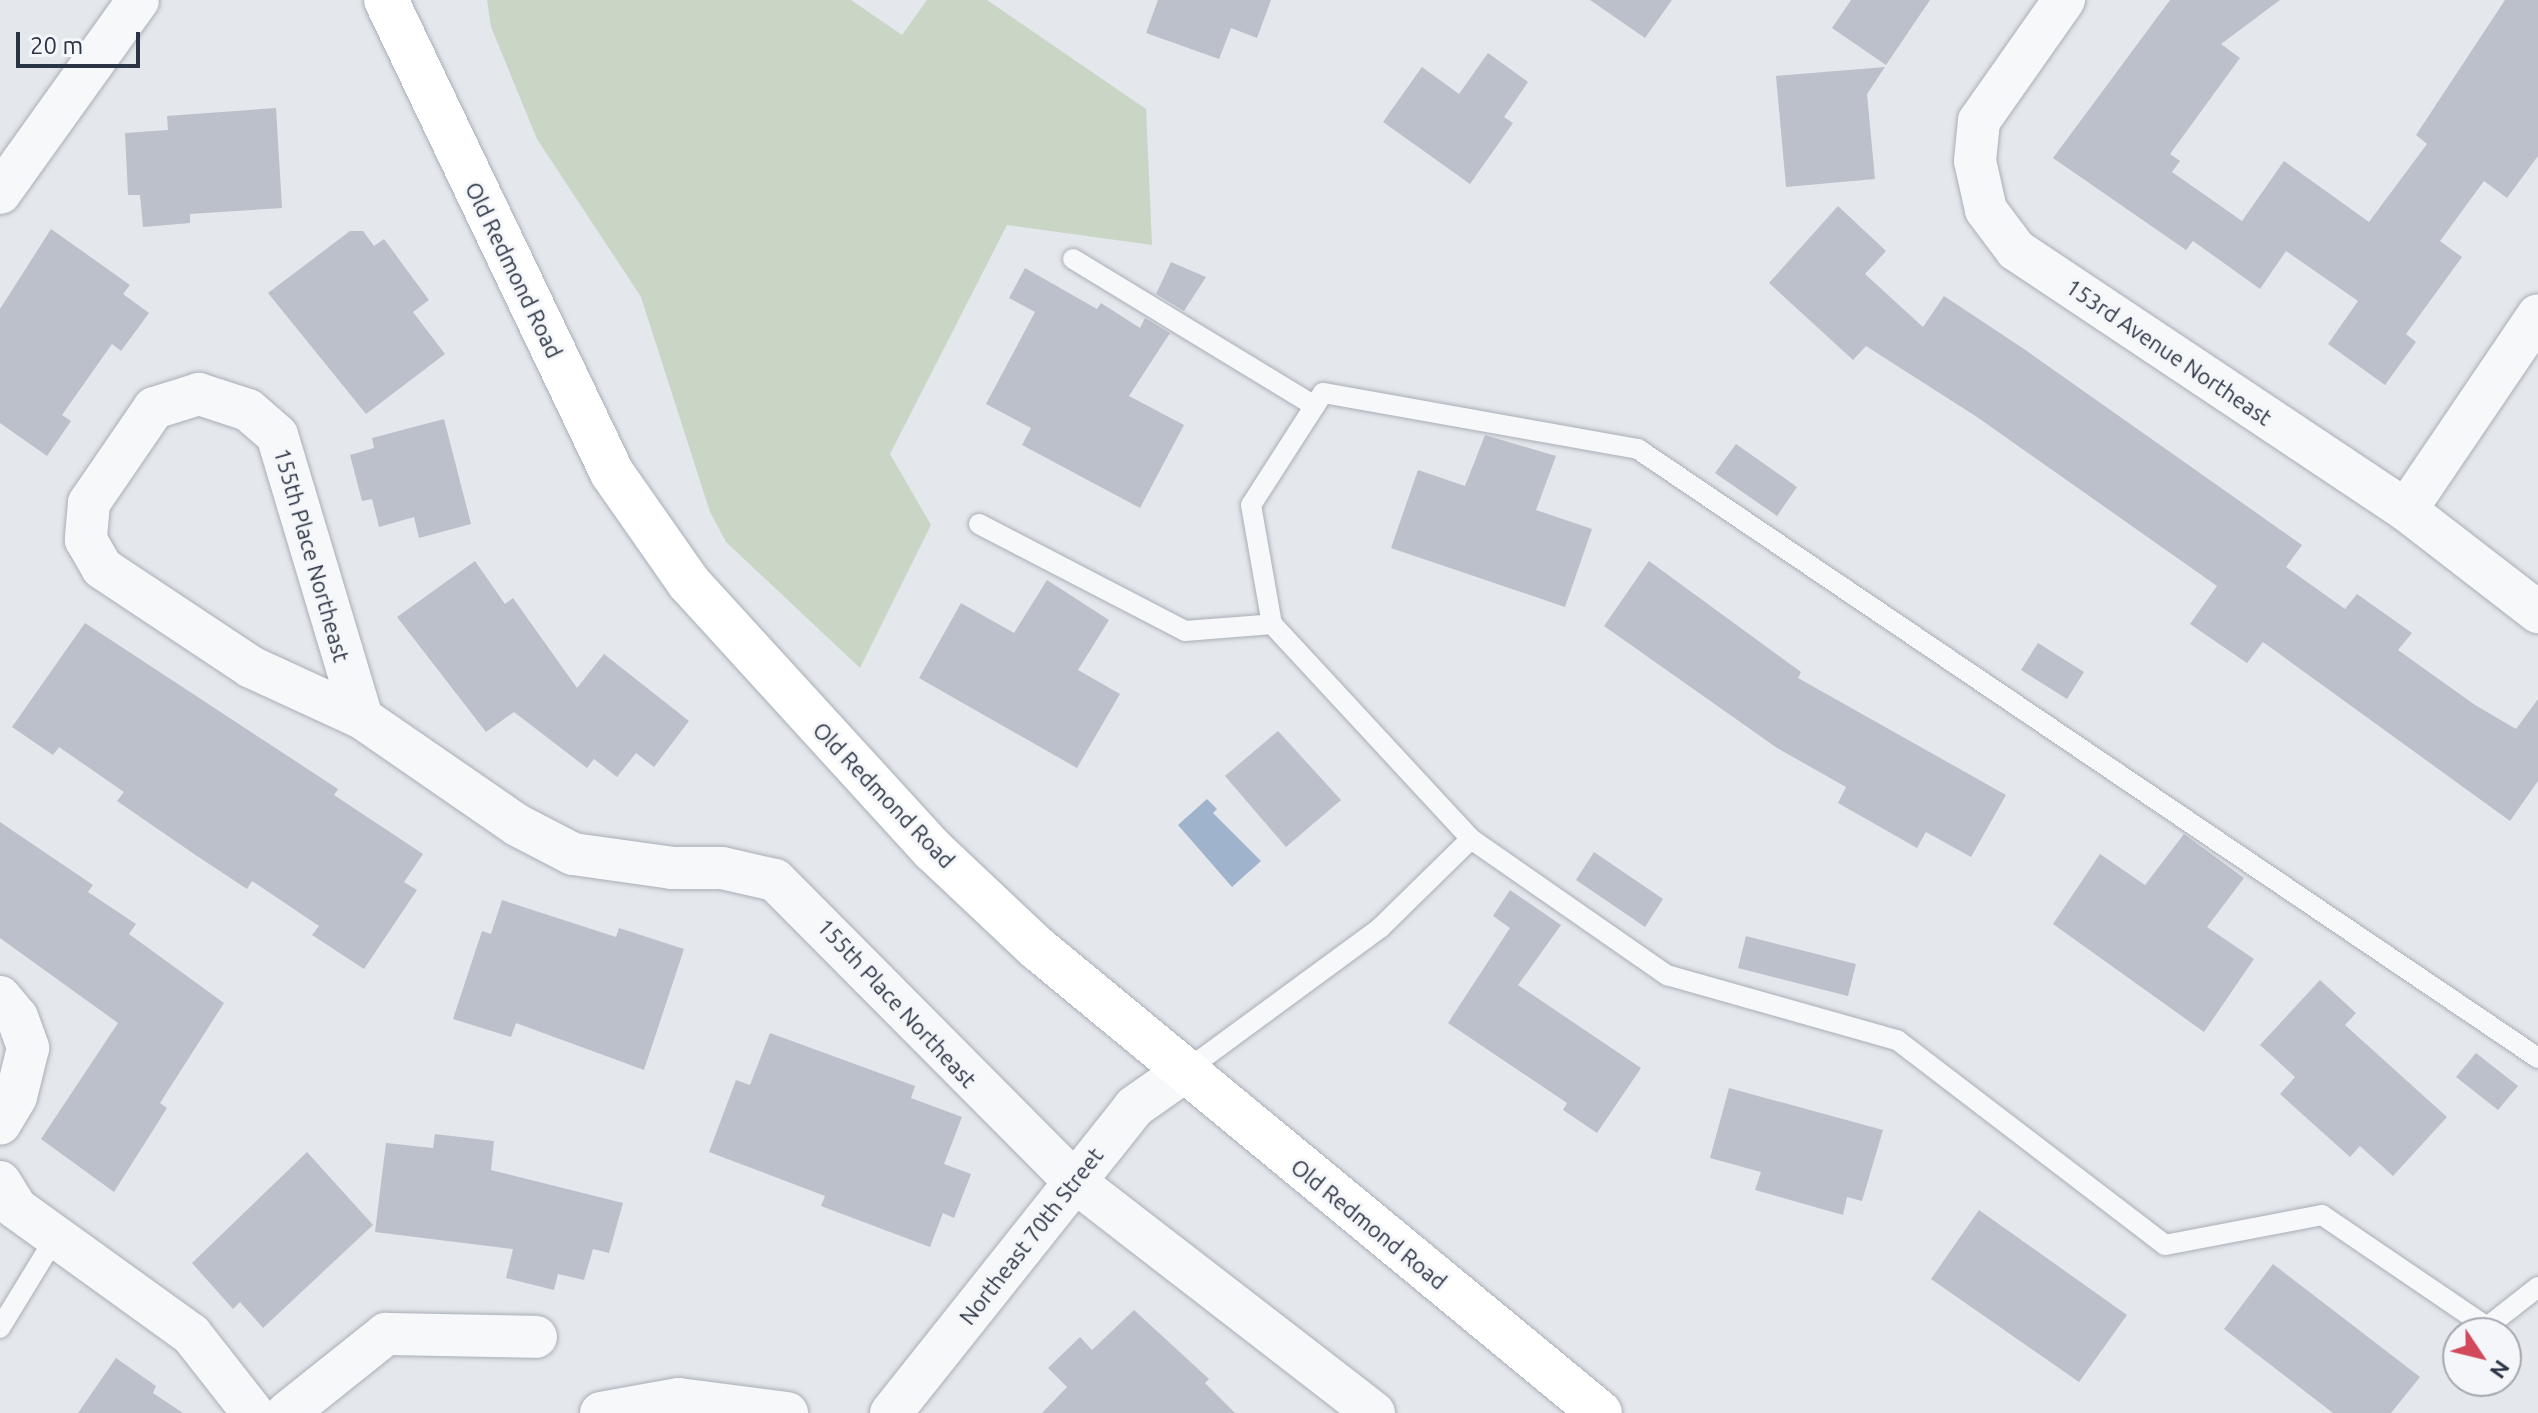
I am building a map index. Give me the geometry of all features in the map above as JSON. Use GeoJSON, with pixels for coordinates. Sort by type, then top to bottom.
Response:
{"type":"FeatureCollection","features":[{"type":"Feature","properties":{"kind":"main road","name":"Old Redmond Road"},"geometry":{"type":"LineString","coordinates":[[386,0],[593,435],[657,543],[933,850],[1037,948],[1600,1413]]}},
{"type":"Feature","properties":{"kind":"street"},"geometry":{"type":"LineString","coordinates":[[0,193],[138,0]]}},
{"type":"Feature","properties":{"kind":"street","name":"153rd Avenue Northeast"},"geometry":{"type":"LineString","coordinates":[[2064,0],[1979,121],[1975,161],[1986,210],[2016,250],[2406,510],[2538,612]]}},
{"type":"Feature","properties":{"kind":"street"},"geometry":{"type":"LineString","coordinates":[[2406,510],[2538,315]]}},
{"type":"Feature","properties":{"kind":"street","name":"155th Place Northeast"},"geometry":{"type":"LineString","coordinates":[[362,718],[277,435],[248,410],[199,394],[154,408],[89,503],[86,540],[102,568],[251,667],[362,718],[517,825],[573,854],[660,867],[722,868],[775,880],[1074,1181],[1374,1413]]}},
{"type":"Feature","properties":{"kind":"street"},"geometry":{"type":"LineString","coordinates":[[0,997],[17,1017],[28,1048],[16,1097],[0,1124]]}},
{"type":"Feature","properties":{"kind":"street","name":"Northeast 70th Street"},"geometry":{"type":"LineString","coordinates":[[891,1413],[1134,1107],[1184,1072]]}},
{"type":"Feature","properties":{"kind":"street"},"geometry":{"type":"LineString","coordinates":[[0,1182],[16,1208],[191,1334],[253,1413]]}},
{"type":"Feature","properties":{"kind":"street"},"geometry":{"type":"LineString","coordinates":[[287,1413],[386,1334],[536,1337]]}},
{"type":"Feature","properties":{"kind":"street"},"geometry":{"type":"LineString","coordinates":[[601,1413],[679,1399],[787,1413]]}},
{"type":"Feature","properties":{"kind":"lane"},"geometry":{"type":"LineString","coordinates":[[1073,259],[1315,406]]}},
{"type":"Feature","properties":{"kind":"lane"},"geometry":{"type":"LineString","coordinates":[[2538,1058],[1638,449],[1323,393],[1251,505],[1273,624],[1471,839],[1667,975],[1897,1040],[2165,1245],[2322,1215],[2487,1327],[2538,1287]]}},
{"type":"Feature","properties":{"kind":"lane"},"geometry":{"type":"LineString","coordinates":[[979,524],[1185,631],[1273,624]]}},
{"type":"Feature","properties":{"kind":"lane"},"geometry":{"type":"LineString","coordinates":[[1184,1072],[1380,928],[1471,839]]}},
{"type":"Feature","properties":{"kind":"lane"},"geometry":{"type":"LineString","coordinates":[[0,1328],[55,1238]]}},
{"type":"Feature","properties":{"kind":"green space"},"geometry":{"type":"Polygon","coordinates":[[[487,0],[851,0],[902,35],[927,0],[987,0],[1146,109],[1152,245],[1007,225],[890,454],[931,525],[860,668],[726,542],[710,512],[641,297],[537,139],[491,27],[487,0]]]}},
{"type":"Feature","properties":{"kind":"water"},"geometry":{"type":"Polygon","coordinates":[[[1207,799],[1217,809],[1213,813],[1261,861],[1232,887],[1178,825],[1207,799]]]}},
{"type":"Feature","properties":{"kind":"building"},"geometry":{"type":"Polygon","coordinates":[[[1158,0],[1271,0],[1257,38],[1231,28],[1219,59],[1146,33],[1158,0]]]}},
{"type":"Feature","properties":{"kind":"building"},"geometry":{"type":"Polygon","coordinates":[[[1590,0],[1672,0],[1645,38],[1590,0]]]}},
{"type":"Feature","properties":{"kind":"building"},"geometry":{"type":"Polygon","coordinates":[[[1851,0],[1930,0],[1886,65],[1832,28],[1851,0]]]}},
{"type":"Feature","properties":{"kind":"building"},"geometry":{"type":"Polygon","coordinates":[[[2170,0],[2280,0],[2221,44],[2240,58],[2170,154],[2180,161],[2172,172],[2242,221],[2284,161],[2369,222],[2427,144],[2416,135],[2505,0],[2538,0],[2538,156],[2507,198],[2484,181],[2440,241],[2462,257],[2406,334],[2416,342],[2385,385],[2328,344],[2358,301],[2286,251],[2260,289],[2193,241],[2186,250],[2053,158],[2170,0]]]}},
{"type":"Feature","properties":{"kind":"building"},"geometry":{"type":"Polygon","coordinates":[[[1488,53],[1528,82],[1504,117],[1513,123],[1470,184],[1383,122],[1422,67],[1459,94],[1488,53]]]}},
{"type":"Feature","properties":{"kind":"building"},"geometry":{"type":"Polygon","coordinates":[[[1885,67],[1867,94],[1875,179],[1786,187],[1776,76],[1885,67]]]}},
{"type":"Feature","properties":{"kind":"building"},"geometry":{"type":"Polygon","coordinates":[[[276,108],[282,208],[190,214],[190,223],[143,227],[140,195],[128,195],[125,133],[168,130],[167,116],[276,108]]]}},
{"type":"Feature","properties":{"kind":"building"},"geometry":{"type":"Polygon","coordinates":[[[1838,206],[1886,251],[1865,274],[1923,327],[1944,296],[2024,349],[2302,545],[2286,567],[2345,609],[2357,594],[2412,633],[2398,650],[2475,705],[2516,729],[2538,699],[2538,781],[2510,821],[2263,642],[2247,663],[2190,624],[2217,586],[1977,417],[1866,346],[1853,360],[1769,283],[1838,206]]]}},
{"type":"Feature","properties":{"kind":"building"},"geometry":{"type":"Polygon","coordinates":[[[51,229],[130,285],[123,294],[149,313],[121,351],[112,344],[62,415],[71,421],[47,456],[0,423],[0,309],[51,229]]]}},
{"type":"Feature","properties":{"kind":"building"},"geometry":{"type":"Polygon","coordinates":[[[350,231],[363,231],[374,246],[384,239],[429,300],[413,312],[445,354],[366,414],[268,293],[350,231]]]}},
{"type":"Feature","properties":{"kind":"building"},"geometry":{"type":"Polygon","coordinates":[[[1171,262],[1206,277],[1184,311],[1156,294],[1171,262]]]}},
{"type":"Feature","properties":{"kind":"building"},"geometry":{"type":"Polygon","coordinates":[[[1025,268],[1097,309],[1101,303],[1140,328],[1145,318],[1170,333],[1129,396],[1184,425],[1140,508],[1022,445],[1031,428],[986,404],[1035,312],[1009,298],[1025,268]]]}},
{"type":"Feature","properties":{"kind":"building"},"geometry":{"type":"Polygon","coordinates":[[[444,419],[471,524],[419,538],[414,517],[379,527],[372,499],[362,501],[350,455],[374,448],[372,438],[444,419]]]}},
{"type":"Feature","properties":{"kind":"building"},"geometry":{"type":"Polygon","coordinates":[[[1485,435],[1556,456],[1536,510],[1592,529],[1565,607],[1391,548],[1418,470],[1465,486],[1485,435]]]}},
{"type":"Feature","properties":{"kind":"building"},"geometry":{"type":"Polygon","coordinates":[[[1736,444],[1797,487],[1777,516],[1715,473],[1736,444]]]}},
{"type":"Feature","properties":{"kind":"building"},"geometry":{"type":"Polygon","coordinates":[[[475,561],[505,604],[513,598],[577,688],[604,654],[689,721],[654,767],[636,753],[617,777],[594,759],[587,768],[514,712],[486,732],[397,617],[475,561]]]}},
{"type":"Feature","properties":{"kind":"building"},"geometry":{"type":"Polygon","coordinates":[[[1649,561],[1801,672],[1798,678],[2006,795],[1971,857],[1926,832],[1917,848],[1838,803],[1846,787],[1777,748],[1604,626],[1649,561]]]}},
{"type":"Feature","properties":{"kind":"building"},"geometry":{"type":"Polygon","coordinates":[[[1047,580],[1109,620],[1078,670],[1120,694],[1077,768],[919,678],[961,603],[1014,633],[1047,580]]]}},
{"type":"Feature","properties":{"kind":"building"},"geometry":{"type":"Polygon","coordinates":[[[85,623],[338,789],[334,795],[423,854],[404,882],[417,890],[364,969],[312,935],[319,926],[252,881],[247,889],[117,801],[124,792],[59,747],[53,755],[12,727],[85,623]]]}},
{"type":"Feature","properties":{"kind":"building"},"geometry":{"type":"Polygon","coordinates":[[[2038,643],[2084,672],[2067,699],[2021,670],[2038,643]]]}},
{"type":"Feature","properties":{"kind":"building"},"geometry":{"type":"Polygon","coordinates":[[[1278,731],[1341,800],[1286,847],[1225,776],[1278,731]]]}},
{"type":"Feature","properties":{"kind":"building"},"geometry":{"type":"Polygon","coordinates":[[[0,822],[93,885],[88,892],[136,924],[129,934],[224,1003],[160,1103],[167,1108],[114,1192],[41,1139],[118,1023],[0,938],[0,822]]]}},
{"type":"Feature","properties":{"kind":"building"},"geometry":{"type":"Polygon","coordinates":[[[2184,834],[2244,878],[2207,927],[2254,959],[2204,1032],[2053,924],[2100,854],[2145,885],[2184,834]]]}},
{"type":"Feature","properties":{"kind":"building"},"geometry":{"type":"Polygon","coordinates":[[[1594,852],[1663,899],[1645,927],[1576,880],[1594,852]]]}},
{"type":"Feature","properties":{"kind":"building"},"geometry":{"type":"Polygon","coordinates":[[[1510,890],[1561,925],[1518,985],[1641,1068],[1597,1133],[1563,1110],[1567,1103],[1448,1023],[1510,928],[1493,916],[1510,890]]]}},
{"type":"Feature","properties":{"kind":"building"},"geometry":{"type":"Polygon","coordinates":[[[502,900],[616,937],[619,928],[684,949],[644,1070],[516,1023],[511,1037],[453,1019],[482,931],[491,934],[502,900]]]}},
{"type":"Feature","properties":{"kind":"building"},"geometry":{"type":"Polygon","coordinates":[[[1746,936],[1856,964],[1848,996],[1738,968],[1746,936]]]}},
{"type":"Feature","properties":{"kind":"building"},"geometry":{"type":"Polygon","coordinates":[[[2320,980],[2356,1013],[2345,1025],[2447,1117],[2393,1176],[2360,1146],[2350,1157],[2280,1094],[2295,1077],[2260,1045],[2320,980]]]}},
{"type":"Feature","properties":{"kind":"building"},"geometry":{"type":"Polygon","coordinates":[[[770,1033],[915,1086],[911,1098],[962,1117],[944,1164],[971,1174],[954,1218],[943,1213],[930,1247],[821,1206],[825,1196],[709,1152],[736,1080],[750,1085],[770,1033]]]}},
{"type":"Feature","properties":{"kind":"building"},"geometry":{"type":"Polygon","coordinates":[[[2476,1053],[2518,1086],[2498,1110],[2456,1077],[2476,1053]]]}},
{"type":"Feature","properties":{"kind":"building"},"geometry":{"type":"Polygon","coordinates":[[[1729,1088],[1883,1130],[1862,1201],[1847,1197],[1843,1215],[1755,1190],[1761,1172],[1710,1158],[1729,1088]]]}},
{"type":"Feature","properties":{"kind":"building"},"geometry":{"type":"Polygon","coordinates":[[[435,1134],[494,1141],[491,1170],[623,1203],[609,1253],[593,1249],[584,1280],[558,1274],[554,1290],[506,1278],[513,1249],[375,1232],[386,1143],[433,1148],[435,1134]]]}},
{"type":"Feature","properties":{"kind":"building"},"geometry":{"type":"Polygon","coordinates":[[[307,1152],[373,1225],[263,1328],[240,1302],[233,1309],[192,1263],[307,1152]]]}},
{"type":"Feature","properties":{"kind":"building"},"geometry":{"type":"Polygon","coordinates":[[[1979,1210],[2127,1315],[2079,1382],[1931,1279],[1979,1210]]]}},
{"type":"Feature","properties":{"kind":"building"},"geometry":{"type":"Polygon","coordinates":[[[2273,1264],[2420,1377],[2391,1413],[2333,1413],[2224,1329],[2273,1264]]]}},
{"type":"Feature","properties":{"kind":"building"},"geometry":{"type":"Polygon","coordinates":[[[1134,1310],[1209,1379],[1205,1383],[1235,1413],[1042,1413],[1067,1387],[1048,1368],[1080,1337],[1092,1350],[1134,1310]]]}},
{"type":"Feature","properties":{"kind":"building"},"geometry":{"type":"Polygon","coordinates":[[[116,1358],[156,1386],[153,1393],[183,1413],[78,1413],[116,1358]]]}}]}
